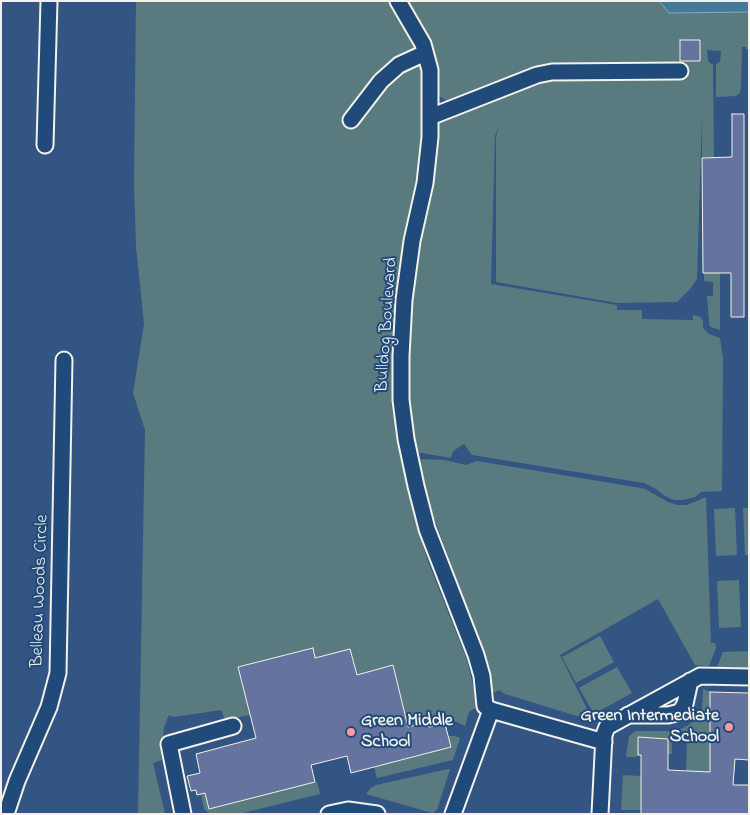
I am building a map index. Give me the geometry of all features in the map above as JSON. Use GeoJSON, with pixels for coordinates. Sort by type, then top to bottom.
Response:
{"type":"FeatureCollection","features":[{"type":"Feature","properties":{"kind":"street"},"geometry":{"type":"LineString","coordinates":[[46,145],[49,1]]}},
{"type":"Feature","properties":{"kind":"street","name":"Bulldog Boulevard"},"geometry":{"type":"LineString","coordinates":[[398,1],[422,44],[430,70],[430,137],[404,300],[401,356],[402,400],[406,439],[427,529],[476,656],[488,708]]}},
{"type":"Feature","properties":{"kind":"street"},"geometry":{"type":"LineString","coordinates":[[351,120],[381,81],[399,65],[425,53]]}},
{"type":"Feature","properties":{"kind":"street"},"geometry":{"type":"LineString","coordinates":[[430,117],[537,75],[552,72],[680,71]]}},
{"type":"Feature","properties":{"kind":"street","name":"Belleau Woods Circle"},"geometry":{"type":"LineString","coordinates":[[6,814],[16,780],[49,707],[58,672],[64,360]]}},
{"type":"Feature","properties":{"kind":"street"},"geometry":{"type":"LineString","coordinates":[[600,814],[604,742],[607,726],[700,676],[749,677]]}},
{"type":"Feature","properties":{"kind":"street"},"geometry":{"type":"LineString","coordinates":[[626,715],[668,715],[680,712],[686,704],[690,681]]}},
{"type":"Feature","properties":{"kind":"street"},"geometry":{"type":"LineString","coordinates":[[459,812],[488,708],[604,742]]}},
{"type":"Feature","properties":{"kind":"street"},"geometry":{"type":"LineString","coordinates":[[183,814],[169,744],[233,726]]}},
{"type":"Feature","properties":{"kind":"street"},"geometry":{"type":"LineString","coordinates":[[329,814],[348,810],[377,814]]}},
{"type":"Feature","properties":{"kind":"green space"},"geometry":{"type":"Polygon","coordinates":[[[136,1],[659,1],[669,13],[749,12],[749,49],[742,47],[741,88],[740,93],[736,96],[716,97],[716,64],[720,62],[721,51],[707,50],[708,61],[713,65],[714,157],[702,158],[702,117],[697,279],[677,302],[617,303],[496,282],[496,137],[499,126],[495,136],[491,284],[617,305],[617,310],[642,310],[642,319],[693,320],[693,315],[700,317],[703,321],[703,328],[709,334],[720,338],[723,358],[722,491],[701,492],[695,497],[674,500],[644,483],[472,455],[464,444],[453,451],[451,458],[416,452],[413,429],[395,429],[427,559],[467,660],[478,706],[469,712],[465,726],[449,718],[408,727],[393,666],[357,675],[315,658],[312,648],[238,667],[250,715],[225,720],[221,710],[174,717],[169,715],[164,727],[163,738],[160,740],[162,760],[153,763],[165,814],[138,814],[145,430],[133,393],[144,324],[136,246],[134,185],[136,1]],[[700,40],[680,41],[680,61],[700,61],[700,40]],[[556,69],[450,103],[438,95],[437,126],[447,116],[556,69]]]}},
{"type":"Feature","properties":{"kind":"green space"},"geometry":{"type":"Polygon","coordinates":[[[704,273],[720,273],[720,330],[710,327],[707,296],[713,296],[713,282],[704,281],[704,273]]]}},
{"type":"Feature","properties":{"kind":"green space"},"geometry":{"type":"Polygon","coordinates":[[[417,459],[445,460],[466,465],[477,461],[635,487],[645,489],[677,505],[687,505],[706,497],[711,643],[715,643],[716,648],[709,666],[695,665],[658,599],[560,655],[593,721],[505,694],[499,690],[494,693],[476,632],[434,518],[417,459]]]}},
{"type":"Feature","properties":{"kind":"green space"},"geometry":{"type":"Polygon","coordinates":[[[735,508],[737,555],[716,556],[714,509],[735,508]]]}},
{"type":"Feature","properties":{"kind":"green space"},"geometry":{"type":"Polygon","coordinates":[[[743,508],[749,508],[749,555],[745,555],[743,508]]]}},
{"type":"Feature","properties":{"kind":"green space"},"geometry":{"type":"Polygon","coordinates":[[[739,580],[741,627],[719,628],[717,581],[739,580]]]}},
{"type":"Feature","properties":{"kind":"green space"},"geometry":{"type":"Polygon","coordinates":[[[600,636],[614,662],[576,683],[562,657],[600,636]]]}},
{"type":"Feature","properties":{"kind":"green space"},"geometry":{"type":"Polygon","coordinates":[[[749,651],[749,669],[717,667],[723,652],[749,651]]]}},
{"type":"Feature","properties":{"kind":"green space"},"geometry":{"type":"Polygon","coordinates":[[[617,667],[632,693],[594,714],[579,688],[617,667]]]}},
{"type":"Feature","properties":{"kind":"green space"},"geometry":{"type":"Polygon","coordinates":[[[703,689],[710,692],[710,772],[686,771],[687,741],[683,739],[680,729],[689,725],[702,710],[703,689]]]}},
{"type":"Feature","properties":{"kind":"green space"},"geometry":{"type":"Polygon","coordinates":[[[636,731],[671,731],[672,754],[668,754],[668,739],[639,737],[639,755],[637,757],[626,757],[629,736],[636,731]]]}},
{"type":"Feature","properties":{"kind":"green space"},"geometry":{"type":"Polygon","coordinates":[[[448,736],[460,738],[453,760],[377,778],[374,767],[451,747],[448,736]]]}},
{"type":"Feature","properties":{"kind":"green space"},"geometry":{"type":"Polygon","coordinates":[[[450,769],[437,810],[432,813],[366,794],[376,785],[450,769]]]}},
{"type":"Feature","properties":{"kind":"green space"},"geometry":{"type":"Polygon","coordinates":[[[623,775],[641,776],[641,810],[621,810],[623,775]]]}},
{"type":"Feature","properties":{"kind":"green space"},"geometry":{"type":"Polygon","coordinates":[[[317,782],[320,794],[239,814],[210,814],[204,809],[201,794],[205,793],[209,809],[317,782]]]}},
{"type":"Feature","properties":{"kind":"water"},"geometry":{"type":"Polygon","coordinates":[[[659,1],[749,1],[749,12],[669,13],[659,1]]]}},
{"type":"Feature","properties":{"kind":"building"},"geometry":{"type":"Polygon","coordinates":[[[680,40],[700,40],[700,61],[680,61],[680,40]]]}},
{"type":"Feature","properties":{"kind":"building"},"geometry":{"type":"Polygon","coordinates":[[[732,114],[744,114],[744,317],[731,317],[731,273],[703,273],[702,158],[732,157],[732,114]]]}},
{"type":"Feature","properties":{"kind":"building","name":"Green Middle School"},"geometry":{"type":"Polygon","coordinates":[[[313,648],[315,658],[350,649],[357,675],[393,665],[408,727],[428,722],[429,727],[445,724],[451,747],[351,773],[347,756],[311,765],[315,782],[209,809],[205,793],[197,795],[196,790],[191,791],[187,776],[200,773],[196,754],[256,738],[238,667],[313,648]]]}},
{"type":"Feature","properties":{"kind":"building","name":"Green Intermediate School"},"geometry":{"type":"Polygon","coordinates":[[[710,692],[749,693],[749,760],[735,759],[733,785],[749,785],[749,814],[641,814],[641,755],[638,755],[638,737],[668,739],[668,770],[710,772],[710,692]]]}},
{"type":"Feature","properties":{"kind":"place","name":"Green Intermediate School"},"geometry":{"type":"Point","coordinates":[729,727]}},
{"type":"Feature","properties":{"kind":"place","name":"Green Middle School"},"geometry":{"type":"Point","coordinates":[351,732]}}]}
